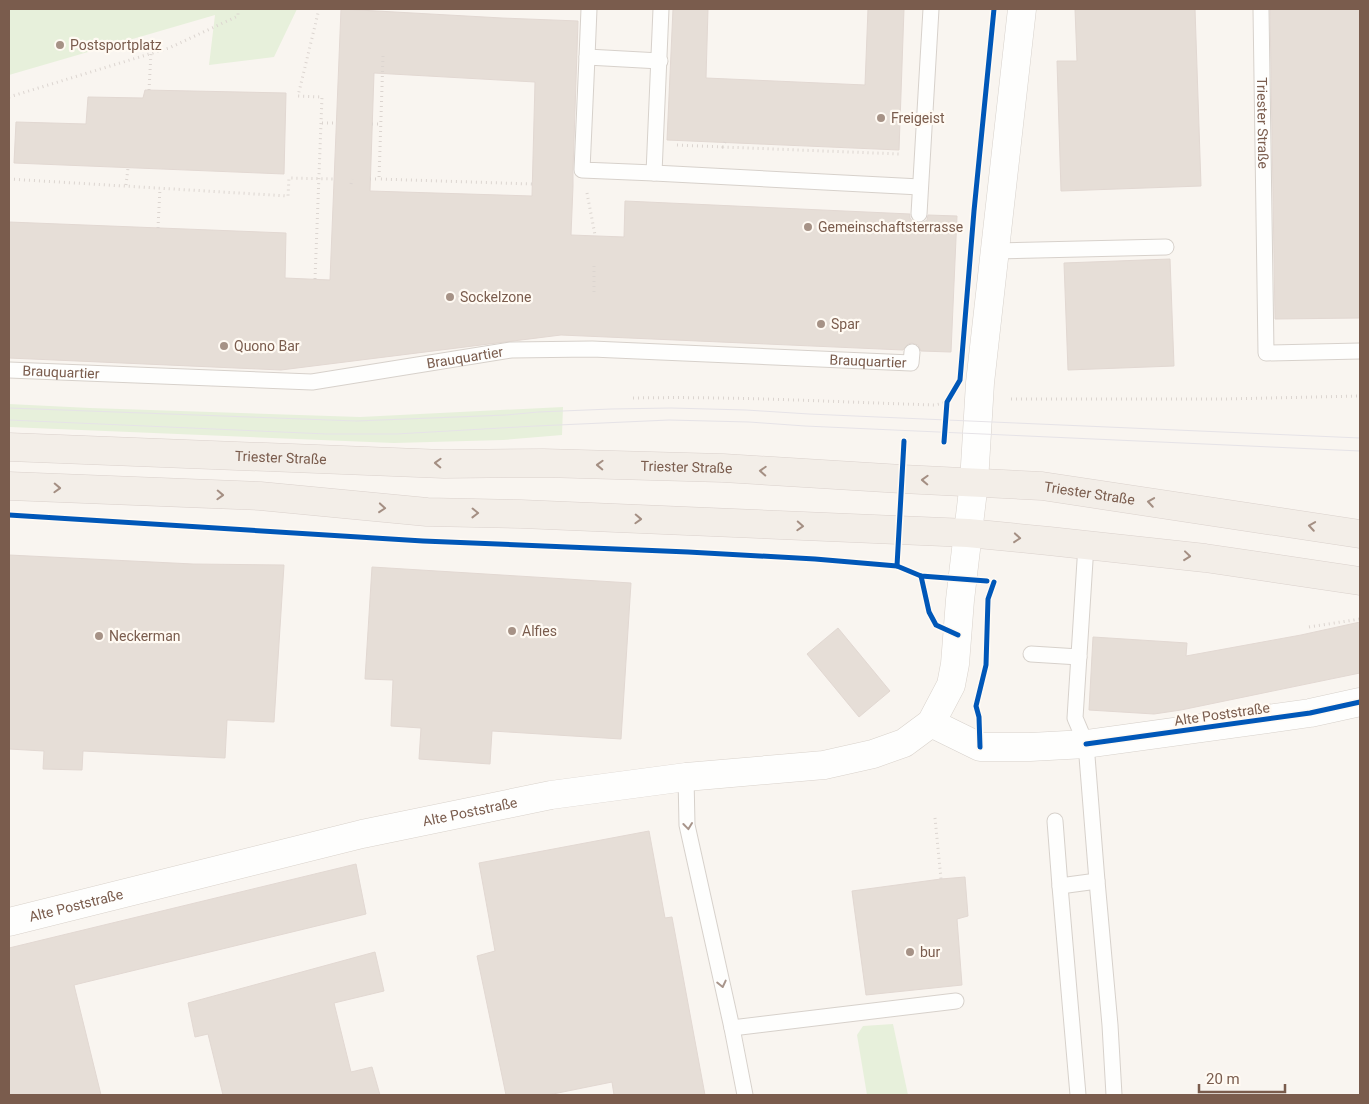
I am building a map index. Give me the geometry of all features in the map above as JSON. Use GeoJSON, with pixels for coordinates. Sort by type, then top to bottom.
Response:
{"type":"FeatureCollection","features":[{"type":"Feature","properties":{"kind":"main road","name":"Triester Straße"},"geometry":{"type":"LineString","coordinates":[[9,447],[444,464],[544,463],[722,468],[1042,486],[1360,534]]}},
{"type":"Feature","properties":{"kind":"main road"},"geometry":{"type":"LineString","coordinates":[[9,486],[260,496],[427,512],[521,514],[968,533],[1205,558],[1360,581]]}},
{"type":"Feature","properties":{"kind":"street"},"geometry":{"type":"LineString","coordinates":[[974,482],[980,383],[1022,9]]}},
{"type":"Feature","properties":{"kind":"street","name":"Alte Poststraße"},"geometry":{"type":"LineString","coordinates":[[9,922],[400,826],[551,795],[686,777],[824,765],[873,754],[904,743],[931,723],[951,685],[955,664],[961,586],[974,482]]}},
{"type":"Feature","properties":{"kind":"street","name":"Alte Poststraße"},"geometry":{"type":"LineString","coordinates":[[931,723],[980,746],[1030,747],[1086,744],[1310,713],[1360,702]]}},
{"type":"Feature","properties":{"kind":"lane"},"geometry":{"type":"LineString","coordinates":[[589,9],[582,170],[920,186]]}},
{"type":"Feature","properties":{"kind":"lane"},"geometry":{"type":"LineString","coordinates":[[654,173],[661,9]]}},
{"type":"Feature","properties":{"kind":"lane"},"geometry":{"type":"LineString","coordinates":[[918,214],[931,9]]}},
{"type":"Feature","properties":{"kind":"lane","name":"Triester Straße"},"geometry":{"type":"LineString","coordinates":[[1261,9],[1266,353],[1360,351]]}},
{"type":"Feature","properties":{"kind":"lane"},"geometry":{"type":"LineString","coordinates":[[587,58],[660,60]]}},
{"type":"Feature","properties":{"kind":"lane"},"geometry":{"type":"LineString","coordinates":[[995,251],[1166,247]]}},
{"type":"Feature","properties":{"kind":"lane","name":"Brauquartier"},"geometry":{"type":"LineString","coordinates":[[9,370],[312,382],[510,350],[592,349],[911,363],[912,352]]}},
{"type":"Feature","properties":{"kind":"lane"},"geometry":{"type":"LineString","coordinates":[[1086,545],[1075,718],[1086,744],[1110,1025],[1114,1095]]}},
{"type":"Feature","properties":{"kind":"lane"},"geometry":{"type":"LineString","coordinates":[[1031,654],[1079,657]]}},
{"type":"Feature","properties":{"kind":"lane"},"geometry":{"type":"LineString","coordinates":[[686,777],[687,825],[745,1095]]}},
{"type":"Feature","properties":{"kind":"lane"},"geometry":{"type":"LineString","coordinates":[[1056,821],[1078,1095]]}},
{"type":"Feature","properties":{"kind":"lane"},"geometry":{"type":"LineString","coordinates":[[1060,886],[1097,881]]}},
{"type":"Feature","properties":{"kind":"lane"},"geometry":{"type":"LineString","coordinates":[[732,1028],[956,1002]]}},
{"type":"Feature","properties":{"kind":"path"},"geometry":{"type":"LineString","coordinates":[[9,97],[169,48],[238,16],[238,9]]}},
{"type":"Feature","properties":{"kind":"path"},"geometry":{"type":"LineString","coordinates":[[314,279],[322,98],[298,96],[319,9]]}},
{"type":"Feature","properties":{"kind":"path"},"geometry":{"type":"LineString","coordinates":[[149,90],[151,53]]}},
{"type":"Feature","properties":{"kind":"path"},"geometry":{"type":"LineString","coordinates":[[379,179],[383,56]]}},
{"type":"Feature","properties":{"kind":"path"},"geometry":{"type":"LineString","coordinates":[[322,123],[337,123]]}},
{"type":"Feature","properties":{"kind":"path"},"geometry":{"type":"LineString","coordinates":[[372,124],[381,124]]}},
{"type":"Feature","properties":{"kind":"path"},"geometry":{"type":"LineString","coordinates":[[655,144],[724,144],[900,155],[900,145]]}},
{"type":"Feature","properties":{"kind":"path"},"geometry":{"type":"LineString","coordinates":[[126,185],[128,168]]}},
{"type":"Feature","properties":{"kind":"path"},"geometry":{"type":"LineString","coordinates":[[9,179],[288,196],[288,178],[334,179]]}},
{"type":"Feature","properties":{"kind":"path"},"geometry":{"type":"LineString","coordinates":[[352,179],[352,184]]}},
{"type":"Feature","properties":{"kind":"path"},"geometry":{"type":"LineString","coordinates":[[370,179],[532,184]]}},
{"type":"Feature","properties":{"kind":"path"},"geometry":{"type":"LineString","coordinates":[[158,228],[160,188]]}},
{"type":"Feature","properties":{"kind":"path"},"geometry":{"type":"LineString","coordinates":[[587,188],[595,235]]}},
{"type":"Feature","properties":{"kind":"path"},"geometry":{"type":"LineString","coordinates":[[594,264],[594,292]]}},
{"type":"Feature","properties":{"kind":"path"},"geometry":{"type":"LineString","coordinates":[[946,411],[947,402],[951,394]]}},
{"type":"Feature","properties":{"kind":"path"},"geometry":{"type":"LineString","coordinates":[[1011,399],[1224,399],[1360,396]]}},
{"type":"Feature","properties":{"kind":"path"},"geometry":{"type":"LineString","coordinates":[[633,398],[748,398],[935,405],[956,401]]}},
{"type":"Feature","properties":{"kind":"path"},"geometry":{"type":"LineString","coordinates":[[1309,627],[1360,619]]}},
{"type":"Feature","properties":{"kind":"path"},"geometry":{"type":"LineString","coordinates":[[935,818],[941,879]]}},
{"type":"Feature","properties":{"kind":"green space","name":"Postsportplatz"},"geometry":{"type":"Polygon","coordinates":[[[9,9],[297,9],[274,57],[209,65],[215,15],[9,75],[9,9]]]}},
{"type":"Feature","properties":{"kind":"green space"},"geometry":{"type":"Polygon","coordinates":[[[9,404],[360,417],[563,407],[562,435],[503,440],[394,443],[9,427],[9,404]]]}},
{"type":"Feature","properties":{"kind":"green space"},"geometry":{"type":"Polygon","coordinates":[[[893,1024],[908,1095],[867,1095],[857,1035],[863,1026],[893,1024]]]}},
{"type":"Feature","properties":{"kind":"building"},"geometry":{"type":"Polygon","coordinates":[[[341,9],[578,21],[571,235],[624,237],[625,201],[910,214],[913,222],[919,223],[927,220],[928,215],[957,216],[951,352],[921,351],[918,345],[912,343],[908,344],[903,350],[561,335],[281,370],[9,358],[9,222],[286,233],[285,278],[330,280],[341,9]],[[374,73],[370,191],[532,196],[535,82],[374,73]]]}},
{"type":"Feature","properties":{"kind":"building"},"geometry":{"type":"Polygon","coordinates":[[[673,9],[708,9],[706,78],[865,85],[868,9],[904,9],[899,150],[667,140],[673,9]]]}},
{"type":"Feature","properties":{"kind":"building"},"geometry":{"type":"Polygon","coordinates":[[[1075,9],[1195,9],[1201,186],[1061,191],[1057,61],[1077,61],[1075,9]]]}},
{"type":"Feature","properties":{"kind":"building"},"geometry":{"type":"Polygon","coordinates":[[[1270,9],[1360,9],[1360,318],[1275,319],[1270,9]]]}},
{"type":"Feature","properties":{"kind":"building"},"geometry":{"type":"Polygon","coordinates":[[[145,90],[286,93],[284,174],[14,163],[16,122],[86,124],[88,97],[143,98],[145,90]]]}},
{"type":"Feature","properties":{"kind":"building"},"geometry":{"type":"Polygon","coordinates":[[[1170,259],[1174,366],[1068,370],[1064,263],[1170,259]]]}},
{"type":"Feature","properties":{"kind":"building"},"geometry":{"type":"Polygon","coordinates":[[[9,555],[193,564],[284,565],[274,722],[227,720],[225,758],[83,751],[82,770],[43,769],[44,751],[9,749],[9,555]]]}},
{"type":"Feature","properties":{"kind":"building","name":"Alfies"},"geometry":{"type":"Polygon","coordinates":[[[372,567],[631,583],[621,739],[492,731],[490,764],[419,759],[421,728],[391,726],[393,680],[365,679],[372,567]]]}},
{"type":"Feature","properties":{"kind":"building"},"geometry":{"type":"Polygon","coordinates":[[[1360,622],[1360,673],[1154,714],[1089,710],[1093,637],[1187,643],[1186,656],[1360,622]]]}},
{"type":"Feature","properties":{"kind":"building"},"geometry":{"type":"Polygon","coordinates":[[[838,628],[890,691],[859,717],[807,654],[838,628]]]}},
{"type":"Feature","properties":{"kind":"building"},"geometry":{"type":"Polygon","coordinates":[[[649,831],[665,918],[672,917],[705,1095],[614,1095],[612,1082],[548,1095],[506,1095],[477,956],[495,951],[479,863],[649,831]]]}},
{"type":"Feature","properties":{"kind":"building"},"geometry":{"type":"Polygon","coordinates":[[[356,864],[366,914],[74,985],[101,1095],[9,1095],[9,948],[356,864]]]}},
{"type":"Feature","properties":{"kind":"building","name":"bur"},"geometry":{"type":"Polygon","coordinates":[[[965,877],[968,916],[957,919],[962,985],[866,995],[852,891],[965,877]]]}},
{"type":"Feature","properties":{"kind":"building"},"geometry":{"type":"Polygon","coordinates":[[[375,952],[384,991],[334,1003],[351,1072],[372,1067],[380,1095],[223,1095],[208,1034],[195,1037],[188,1003],[375,952]]]}},
{"type":"Feature","properties":{"kind":"tram line"},"geometry":{"type":"LineString","coordinates":[[9,408],[356,421],[671,408],[1360,438]]}},
{"type":"Feature","properties":{"kind":"tram line"},"geometry":{"type":"LineString","coordinates":[[9,420],[327,434],[396,434],[669,420],[749,422],[1360,451]]}},
{"type":"Feature","properties":{"kind":"cycle path"},"geometry":{"type":"LineString","coordinates":[[944,442],[947,402],[960,380],[994,9]]}},
{"type":"Feature","properties":{"kind":"cycle path"},"geometry":{"type":"LineString","coordinates":[[897,566],[904,441]]}},
{"type":"Feature","properties":{"kind":"cycle path"},"geometry":{"type":"LineString","coordinates":[[9,515],[423,541],[815,559],[897,566],[921,576],[987,581]]}},
{"type":"Feature","properties":{"kind":"cycle path"},"geometry":{"type":"LineString","coordinates":[[921,576],[929,612],[936,625],[958,635]]}},
{"type":"Feature","properties":{"kind":"cycle path"},"geometry":{"type":"LineString","coordinates":[[980,747],[979,717],[976,706],[986,665],[988,599],[994,582]]}},
{"type":"Feature","properties":{"kind":"cycle path"},"geometry":{"type":"LineString","coordinates":[[1086,744],[1310,713],[1360,702]]}},
{"type":"Feature","properties":{"kind":"place","name":"Postsportplatz"},"geometry":{"type":"Point","coordinates":[60,45]}},
{"type":"Feature","properties":{"kind":"place","name":"Freigeist"},"geometry":{"type":"Point","coordinates":[881,118]}},
{"type":"Feature","properties":{"kind":"place","name":"Gemeinschaftsterrasse"},"geometry":{"type":"Point","coordinates":[808,227]}},
{"type":"Feature","properties":{"kind":"place","name":"Sockelzone"},"geometry":{"type":"Point","coordinates":[450,297]}},
{"type":"Feature","properties":{"kind":"place","name":"Spar"},"geometry":{"type":"Point","coordinates":[821,324]}},
{"type":"Feature","properties":{"kind":"place","name":"Quono Bar"},"geometry":{"type":"Point","coordinates":[224,346]}},
{"type":"Feature","properties":{"kind":"place","name":"Alfies"},"geometry":{"type":"Point","coordinates":[512,631]}},
{"type":"Feature","properties":{"kind":"place","name":"Neckerman"},"geometry":{"type":"Point","coordinates":[99,636]}},
{"type":"Feature","properties":{"kind":"place","name":"bur"},"geometry":{"type":"Point","coordinates":[910,952]}}]}
